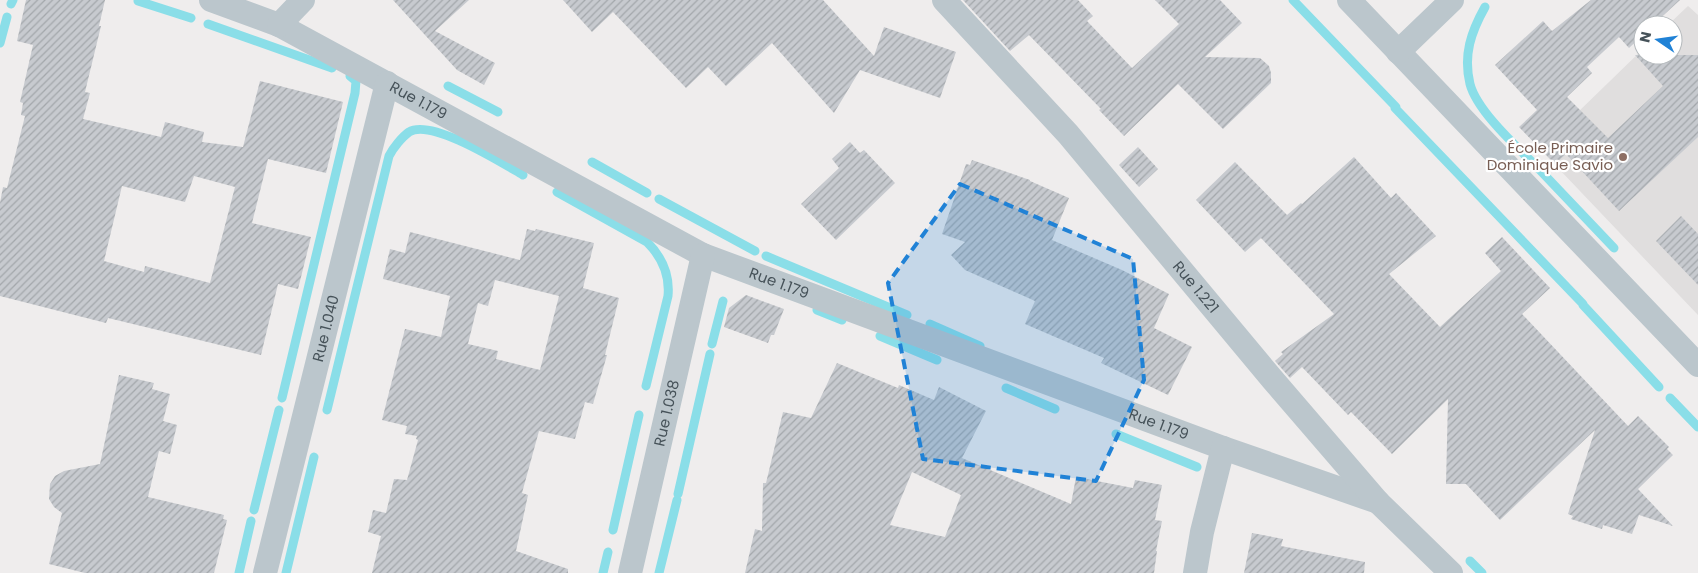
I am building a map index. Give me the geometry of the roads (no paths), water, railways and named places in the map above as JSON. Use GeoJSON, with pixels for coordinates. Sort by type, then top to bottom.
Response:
{"type":"FeatureCollection","features":[{"type":"Feature","properties":{"kind":"street","name":"Rue 1.179"},"geometry":{"type":"LineString","coordinates":[[211,0],[279,25],[703,255],[1223,448],[1378,502]]}},
{"type":"Feature","properties":{"kind":"street"},"geometry":{"type":"LineString","coordinates":[[279,25],[303,0]]}},
{"type":"Feature","properties":{"kind":"street","name":"Rue 1.221"},"geometry":{"type":"LineString","coordinates":[[944,0],[1068,134],[1273,380],[1378,502],[1451,573]]}},
{"type":"Feature","properties":{"kind":"street"},"geometry":{"type":"LineString","coordinates":[[1349,0],[1698,365]]}},
{"type":"Feature","properties":{"kind":"street"},"geometry":{"type":"LineString","coordinates":[[1398,52],[1452,0]]}},
{"type":"Feature","properties":{"kind":"street","name":"Rue 1.040"},"geometry":{"type":"LineString","coordinates":[[264,573],[387,83]]}},
{"type":"Feature","properties":{"kind":"street","name":"Rue 1.038"},"geometry":{"type":"LineString","coordinates":[[630,573],[703,255]]}},
{"type":"Feature","properties":{"kind":"street"},"geometry":{"type":"LineString","coordinates":[[1195,573],[1202,532],[1223,448]]}},
{"type":"Feature","properties":{"kind":"waterway"},"geometry":{"type":"LineString","coordinates":[[11,4],[13,0]]}},
{"type":"Feature","properties":{"kind":"waterway"},"geometry":{"type":"LineString","coordinates":[[1293,0],[1396,107]]}},
{"type":"Feature","properties":{"kind":"waterway"},"geometry":{"type":"LineString","coordinates":[[138,1],[191,18]]}},
{"type":"Feature","properties":{"kind":"waterway"},"geometry":{"type":"LineString","coordinates":[[1485,7],[1472,35],[1468,53],[1468,73],[1474,94],[1489,117],[1614,248]]}},
{"type":"Feature","properties":{"kind":"waterway"},"geometry":{"type":"LineString","coordinates":[[0,43],[7,17]]}},
{"type":"Feature","properties":{"kind":"waterway"},"geometry":{"type":"LineString","coordinates":[[208,24],[332,68]]}},
{"type":"Feature","properties":{"kind":"waterway"},"geometry":{"type":"LineString","coordinates":[[282,398],[355,93],[356,81],[350,76]]}},
{"type":"Feature","properties":{"kind":"waterway"},"geometry":{"type":"LineString","coordinates":[[448,86],[498,112]]}},
{"type":"Feature","properties":{"kind":"waterway"},"geometry":{"type":"LineString","coordinates":[[1395,108],[1583,304]]}},
{"type":"Feature","properties":{"kind":"waterway"},"geometry":{"type":"LineString","coordinates":[[327,410],[389,156],[403,137],[409,132],[419,129],[449,136],[484,152],[523,175]]}},
{"type":"Feature","properties":{"kind":"waterway"},"geometry":{"type":"LineString","coordinates":[[592,162],[647,193]]}},
{"type":"Feature","properties":{"kind":"waterway"},"geometry":{"type":"LineString","coordinates":[[557,192],[647,242],[661,260],[668,281],[668,296],[646,386]]}},
{"type":"Feature","properties":{"kind":"waterway"},"geometry":{"type":"LineString","coordinates":[[659,199],[755,251]]}},
{"type":"Feature","properties":{"kind":"waterway"},"geometry":{"type":"LineString","coordinates":[[766,256],[907,315]]}},
{"type":"Feature","properties":{"kind":"waterway"},"geometry":{"type":"LineString","coordinates":[[712,344],[723,301]]}},
{"type":"Feature","properties":{"kind":"waterway"},"geometry":{"type":"LineString","coordinates":[[1583,305],[1659,387]]}},
{"type":"Feature","properties":{"kind":"waterway"},"geometry":{"type":"LineString","coordinates":[[817,310],[842,320]]}},
{"type":"Feature","properties":{"kind":"waterway"},"geometry":{"type":"LineString","coordinates":[[930,324],[980,346]]}},
{"type":"Feature","properties":{"kind":"waterway"},"geometry":{"type":"LineString","coordinates":[[880,336],[937,360]]}},
{"type":"Feature","properties":{"kind":"waterway"},"geometry":{"type":"LineString","coordinates":[[678,494],[710,354]]}},
{"type":"Feature","properties":{"kind":"waterway"},"geometry":{"type":"LineString","coordinates":[[1006,388],[1055,409]]}},
{"type":"Feature","properties":{"kind":"waterway"},"geometry":{"type":"LineString","coordinates":[[1670,398],[1698,427]]}},
{"type":"Feature","properties":{"kind":"waterway"},"geometry":{"type":"LineString","coordinates":[[254,510],[279,410]]}},
{"type":"Feature","properties":{"kind":"waterway"},"geometry":{"type":"LineString","coordinates":[[613,530],[639,415]]}},
{"type":"Feature","properties":{"kind":"waterway"},"geometry":{"type":"LineString","coordinates":[[1116,434],[1197,467]]}},
{"type":"Feature","properties":{"kind":"waterway"},"geometry":{"type":"LineString","coordinates":[[286,573],[314,457]]}},
{"type":"Feature","properties":{"kind":"waterway"},"geometry":{"type":"LineString","coordinates":[[659,573],[677,500]]}},
{"type":"Feature","properties":{"kind":"waterway"},"geometry":{"type":"LineString","coordinates":[[239,573],[251,521]]}},
{"type":"Feature","properties":{"kind":"waterway"},"geometry":{"type":"LineString","coordinates":[[603,573],[608,552]]}},
{"type":"Feature","properties":{"kind":"waterway"},"geometry":{"type":"LineString","coordinates":[[1470,561],[1482,573]]}},
{"type":"Feature","properties":{"kind":"place","name":"École Primaire Dominique Savio"},"geometry":{"type":"Point","coordinates":[1623,157]}}]}
